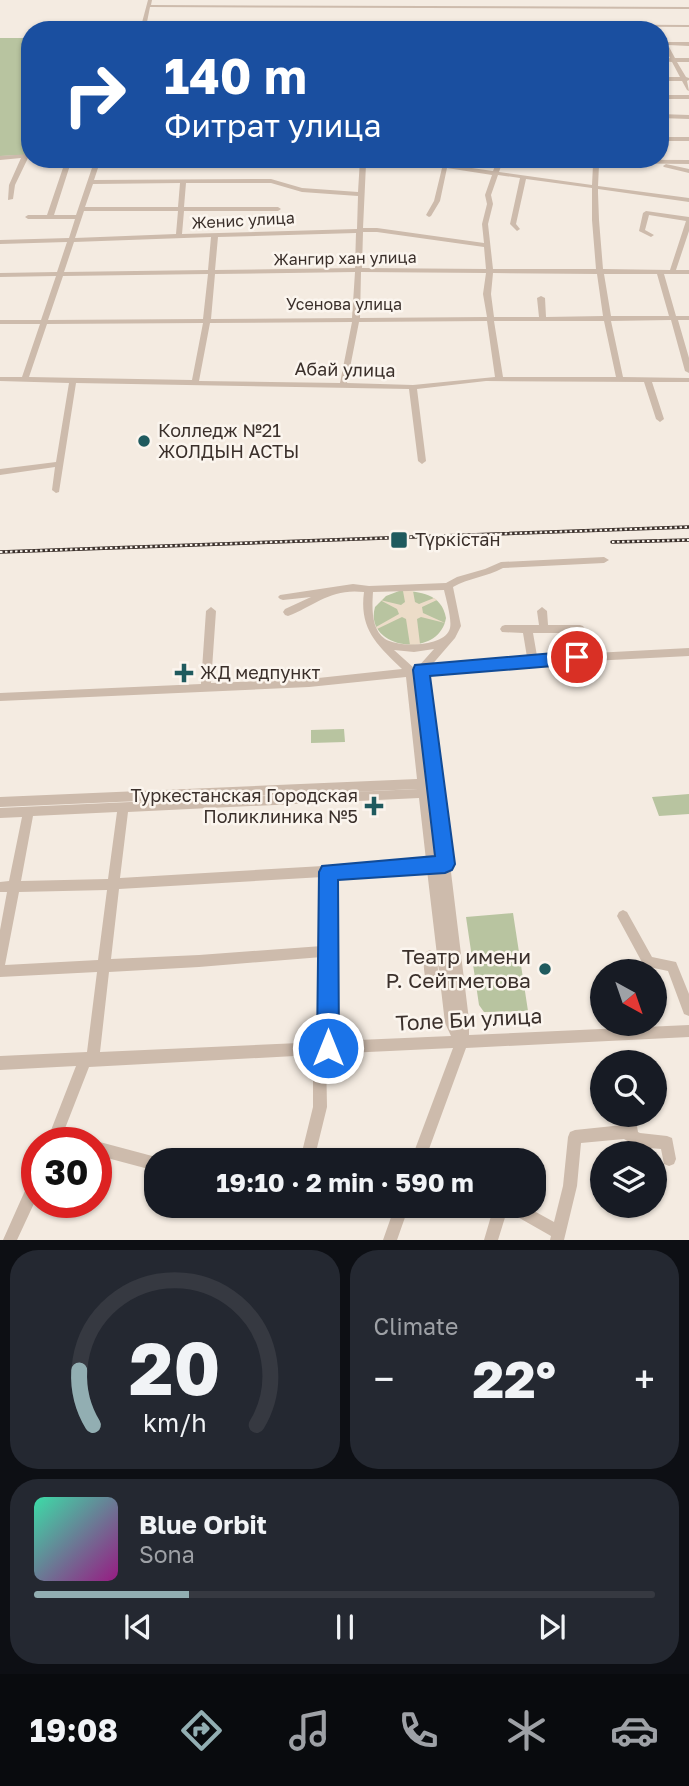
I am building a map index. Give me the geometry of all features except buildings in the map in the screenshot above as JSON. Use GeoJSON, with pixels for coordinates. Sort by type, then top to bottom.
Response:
{"type":"FeatureCollection","features":[{"type":"Feature","properties":{"kind":"street"},"geometry":{"type":"LineString","coordinates":[[369,0],[369,21]]}},
{"type":"Feature","properties":{"kind":"street"},"geometry":{"type":"LineString","coordinates":[[550,0],[556,21]]}},
{"type":"Feature","properties":{"kind":"street"},"geometry":{"type":"LineString","coordinates":[[643,0],[654,21]]}},
{"type":"Feature","properties":{"kind":"street"},"geometry":{"type":"LineString","coordinates":[[144,21],[149,3],[551,9],[689,8]]}},
{"type":"Feature","properties":{"kind":"street"},"geometry":{"type":"LineString","coordinates":[[669,29],[689,26]]}},
{"type":"Feature","properties":{"kind":"street"},"geometry":{"type":"LineString","coordinates":[[669,43],[689,44]]}},
{"type":"Feature","properties":{"kind":"street"},"geometry":{"type":"LineString","coordinates":[[669,53],[686,79],[689,89]]}},
{"type":"Feature","properties":{"kind":"street"},"geometry":{"type":"LineString","coordinates":[[669,60],[689,60]]}},
{"type":"Feature","properties":{"kind":"street"},"geometry":{"type":"LineString","coordinates":[[669,97],[689,97]]}},
{"type":"Feature","properties":{"kind":"street"},"geometry":{"type":"LineString","coordinates":[[669,117],[689,117]]}},
{"type":"Feature","properties":{"kind":"street"},"geometry":{"type":"LineString","coordinates":[[669,139],[689,139]]}},
{"type":"Feature","properties":{"kind":"street"},"geometry":{"type":"LineString","coordinates":[[0,158],[21,156]]}},
{"type":"Feature","properties":{"kind":"street"},"geometry":{"type":"LineString","coordinates":[[669,162],[689,162]]}},
{"type":"Feature","properties":{"kind":"street"},"geometry":{"type":"LineString","coordinates":[[669,167],[689,172]]}},
{"type":"Feature","properties":{"kind":"street"},"geometry":{"type":"LineString","coordinates":[[10,200],[12,185],[21,168]]}},
{"type":"Feature","properties":{"kind":"street"},"geometry":{"type":"LineString","coordinates":[[50,216],[66,168]]}},
{"type":"Feature","properties":{"kind":"street"},"geometry":{"type":"LineString","coordinates":[[25,379],[95,168]]}},
{"type":"Feature","properties":{"kind":"street"},"geometry":{"type":"LineString","coordinates":[[343,386],[356,318],[362,168]]}},
{"type":"Feature","properties":{"kind":"street"},"geometry":{"type":"LineString","coordinates":[[429,215],[437,201],[445,168]]}},
{"type":"Feature","properties":{"kind":"street"},"geometry":{"type":"LineString","coordinates":[[458,168],[689,200]]}},
{"type":"Feature","properties":{"kind":"street"},"geometry":{"type":"LineString","coordinates":[[498,168],[488,195],[485,224],[490,271],[487,294],[499,379]]}},
{"type":"Feature","properties":{"kind":"street"},"geometry":{"type":"LineString","coordinates":[[598,168],[594,187],[599,272],[620,380]]}},
{"type":"Feature","properties":{"kind":"street"},"geometry":{"type":"LineString","coordinates":[[517,229],[513,224],[523,178]]}},
{"type":"Feature","properties":{"kind":"street"},"geometry":{"type":"LineString","coordinates":[[90,182],[271,181],[302,190],[360,194]]}},
{"type":"Feature","properties":{"kind":"street"},"geometry":{"type":"LineString","coordinates":[[179,237],[183,182]]}},
{"type":"Feature","properties":{"kind":"street"},"geometry":{"type":"LineString","coordinates":[[28,217],[181,209],[278,209]]}},
{"type":"Feature","properties":{"kind":"street"},"geometry":{"type":"LineString","coordinates":[[651,234],[642,231],[646,213],[689,220],[673,270]]}},
{"type":"Feature","properties":{"kind":"street","name":"Женис улица"},"geometry":{"type":"LineString","coordinates":[[0,242],[377,230],[487,245]]}},
{"type":"Feature","properties":{"kind":"street"},"geometry":{"type":"LineString","coordinates":[[195,383],[207,319],[215,236]]}},
{"type":"Feature","properties":{"kind":"street","name":"Жангир хан улица"},"geometry":{"type":"LineString","coordinates":[[0,275],[356,270],[689,272]]}},
{"type":"Feature","properties":{"kind":"street"},"geometry":{"type":"LineString","coordinates":[[660,272],[689,371]]}},
{"type":"Feature","properties":{"kind":"street"},"geometry":{"type":"LineString","coordinates":[[541,298],[543,318]]}},
{"type":"Feature","properties":{"kind":"street","name":"Усенова улица"},"geometry":{"type":"LineString","coordinates":[[0,322],[689,318]]}},
{"type":"Feature","properties":{"kind":"street","name":"Абай улица"},"geometry":{"type":"LineString","coordinates":[[0,379],[413,387],[499,379],[689,380]]}},
{"type":"Feature","properties":{"kind":"street"},"geometry":{"type":"LineString","coordinates":[[56,490],[73,380]]}},
{"type":"Feature","properties":{"kind":"street"},"geometry":{"type":"LineString","coordinates":[[647,380],[660,419]]}},
{"type":"Feature","properties":{"kind":"street"},"geometry":{"type":"LineString","coordinates":[[413,387],[422,461]]}},
{"type":"Feature","properties":{"kind":"street"},"geometry":{"type":"LineString","coordinates":[[0,472],[60,464]]}},
{"type":"Feature","properties":{"kind":"street"},"geometry":{"type":"LineString","coordinates":[[283,597],[331,590],[448,586],[458,578],[490,573],[501,565],[604,560]]}},
{"type":"Feature","properties":{"kind":"street"},"geometry":{"type":"LineString","coordinates":[[439,865],[424,788],[416,671],[446,642],[456,626],[448,586]]}},
{"type":"Feature","properties":{"kind":"street"},"geometry":{"type":"LineString","coordinates":[[369,589],[371,631],[376,639],[416,671],[439,865],[451,1023],[462,1041],[426,1148]]}},
{"type":"Feature","properties":{"kind":"street"},"geometry":{"type":"LineString","coordinates":[[288,612],[331,590]]}},
{"type":"Feature","properties":{"kind":"street"},"geometry":{"type":"LineString","coordinates":[[205,688],[211,611]]}},
{"type":"Feature","properties":{"kind":"street"},"geometry":{"type":"LineString","coordinates":[[542,611],[544,629]]}},
{"type":"Feature","properties":{"kind":"street"},"geometry":{"type":"LineString","coordinates":[[505,629],[580,629]]}},
{"type":"Feature","properties":{"kind":"street"},"geometry":{"type":"LineString","coordinates":[[527,629],[533,660]]}},
{"type":"Feature","properties":{"kind":"street"},"geometry":{"type":"LineString","coordinates":[[376,639],[401,648],[430,647],[446,642]]}},
{"type":"Feature","properties":{"kind":"street"},"geometry":{"type":"LineString","coordinates":[[0,697],[309,683],[533,660],[689,652]]}},
{"type":"Feature","properties":{"kind":"street"},"geometry":{"type":"LineString","coordinates":[[0,802],[424,788]]}},
{"type":"Feature","properties":{"kind":"street"},"geometry":{"type":"LineString","coordinates":[[0,813],[424,788]]}},
{"type":"Feature","properties":{"kind":"street"},"geometry":{"type":"LineString","coordinates":[[60,1127],[89,1061],[123,807]]}},
{"type":"Feature","properties":{"kind":"street"},"geometry":{"type":"LineString","coordinates":[[0,963],[6,886],[28,812]]}},
{"type":"Feature","properties":{"kind":"street"},"geometry":{"type":"LineString","coordinates":[[6,886],[114,884],[439,865]]}},
{"type":"Feature","properties":{"kind":"street"},"geometry":{"type":"LineString","coordinates":[[310,1148],[320,1107],[329,951],[329,872]]}},
{"type":"Feature","properties":{"kind":"street"},"geometry":{"type":"LineString","coordinates":[[624,915],[648,962],[672,966],[689,1010]]}},
{"type":"Feature","properties":{"kind":"street"},"geometry":{"type":"LineString","coordinates":[[0,971],[329,951]]}},
{"type":"Feature","properties":{"kind":"street"},"geometry":{"type":"LineString","coordinates":[[430,956],[432,982]]}},
{"type":"Feature","properties":{"kind":"street","name":"Толе Би улица"},"geometry":{"type":"LineString","coordinates":[[0,1063],[89,1061],[689,1031]]}},
{"type":"Feature","properties":{"kind":"street"},"geometry":{"type":"LineString","coordinates":[[530,1218],[558,1236],[569,1186],[575,1137],[626,1132],[631,1131],[630,1127]]}},
{"type":"Feature","properties":{"kind":"street"},"geometry":{"type":"LineString","coordinates":[[626,1132],[638,1140],[667,1143],[669,1159]]}},
{"type":"Feature","properties":{"kind":"street"},"geometry":{"type":"LineString","coordinates":[[112,1152],[144,1161]]}},
{"type":"Feature","properties":{"kind":"street"},"geometry":{"type":"LineString","coordinates":[[8,1236],[21,1211]]}},
{"type":"Feature","properties":{"kind":"street"},"geometry":{"type":"LineString","coordinates":[[390,1240],[398,1218]]}},
{"type":"Feature","properties":{"kind":"street"},"geometry":{"type":"LineString","coordinates":[[491,1240],[498,1218]]}},
{"type":"Feature","properties":{"kind":"green space"},"geometry":{"type":"Polygon","coordinates":[[[0,38],[21,38],[21,155],[0,156],[0,38]]]}},
{"type":"Feature","properties":{"kind":"green space"},"geometry":{"type":"Polygon","coordinates":[[[399,591],[422,593],[435,599],[444,610],[446,618],[440,631],[430,640],[403,644],[390,640],[380,632],[374,621],[375,607],[386,596],[399,591]]]}},
{"type":"Feature","properties":{"kind":"green space"},"geometry":{"type":"Polygon","coordinates":[[[344,729],[345,742],[311,743],[311,730],[344,729]]]}},
{"type":"Feature","properties":{"kind":"green space"},"geometry":{"type":"Polygon","coordinates":[[[689,794],[689,814],[659,816],[652,797],[689,794]]]}},
{"type":"Feature","properties":{"kind":"green space"},"geometry":{"type":"Polygon","coordinates":[[[513,913],[528,1011],[484,1012],[479,1005],[466,917],[513,913]]]}},
{"type":"Feature","properties":{"kind":"shaded area"},"geometry":{"type":"Polygon","coordinates":[[[403,591],[413,591],[415,602],[419,604],[434,598],[437,600],[422,607],[423,613],[445,623],[421,617],[417,619],[420,644],[410,645],[406,619],[402,617],[377,629],[376,627],[399,614],[397,609],[380,600],[401,605],[405,602],[403,591]]]}},
{"type":"Feature","properties":{"kind":"railway"},"geometry":{"type":"LineString","coordinates":[[0,552],[689,527]]}},
{"type":"Feature","properties":{"kind":"railway"},"geometry":{"type":"LineString","coordinates":[[612,542],[689,540]]}},
{"type":"Feature","properties":{"kind":"place","name":"Колледж №21 ЖОЛДЫН АСТЫ"},"geometry":{"type":"Point","coordinates":[144,441]}},
{"type":"Feature","properties":{"kind":"place","name":"Түркістан"},"geometry":{"type":"Point","coordinates":[399,540]}},
{"type":"Feature","properties":{"kind":"place","name":"ЖД медпункт"},"geometry":{"type":"Point","coordinates":[184,673]}},
{"type":"Feature","properties":{"kind":"place","name":"Туркестанская Городская Поликлиника №5"},"geometry":{"type":"Point","coordinates":[374,806]}},
{"type":"Feature","properties":{"kind":"place","name":"Театр имени Р. Сейтметова"},"geometry":{"type":"Point","coordinates":[545,969]}},
{"type":"Feature","properties":{"kind":"route"},"geometry":{"type":"LineString","coordinates":[[328,1048],[329,872],[445,864],[421,670],[577,657]]}}]}
